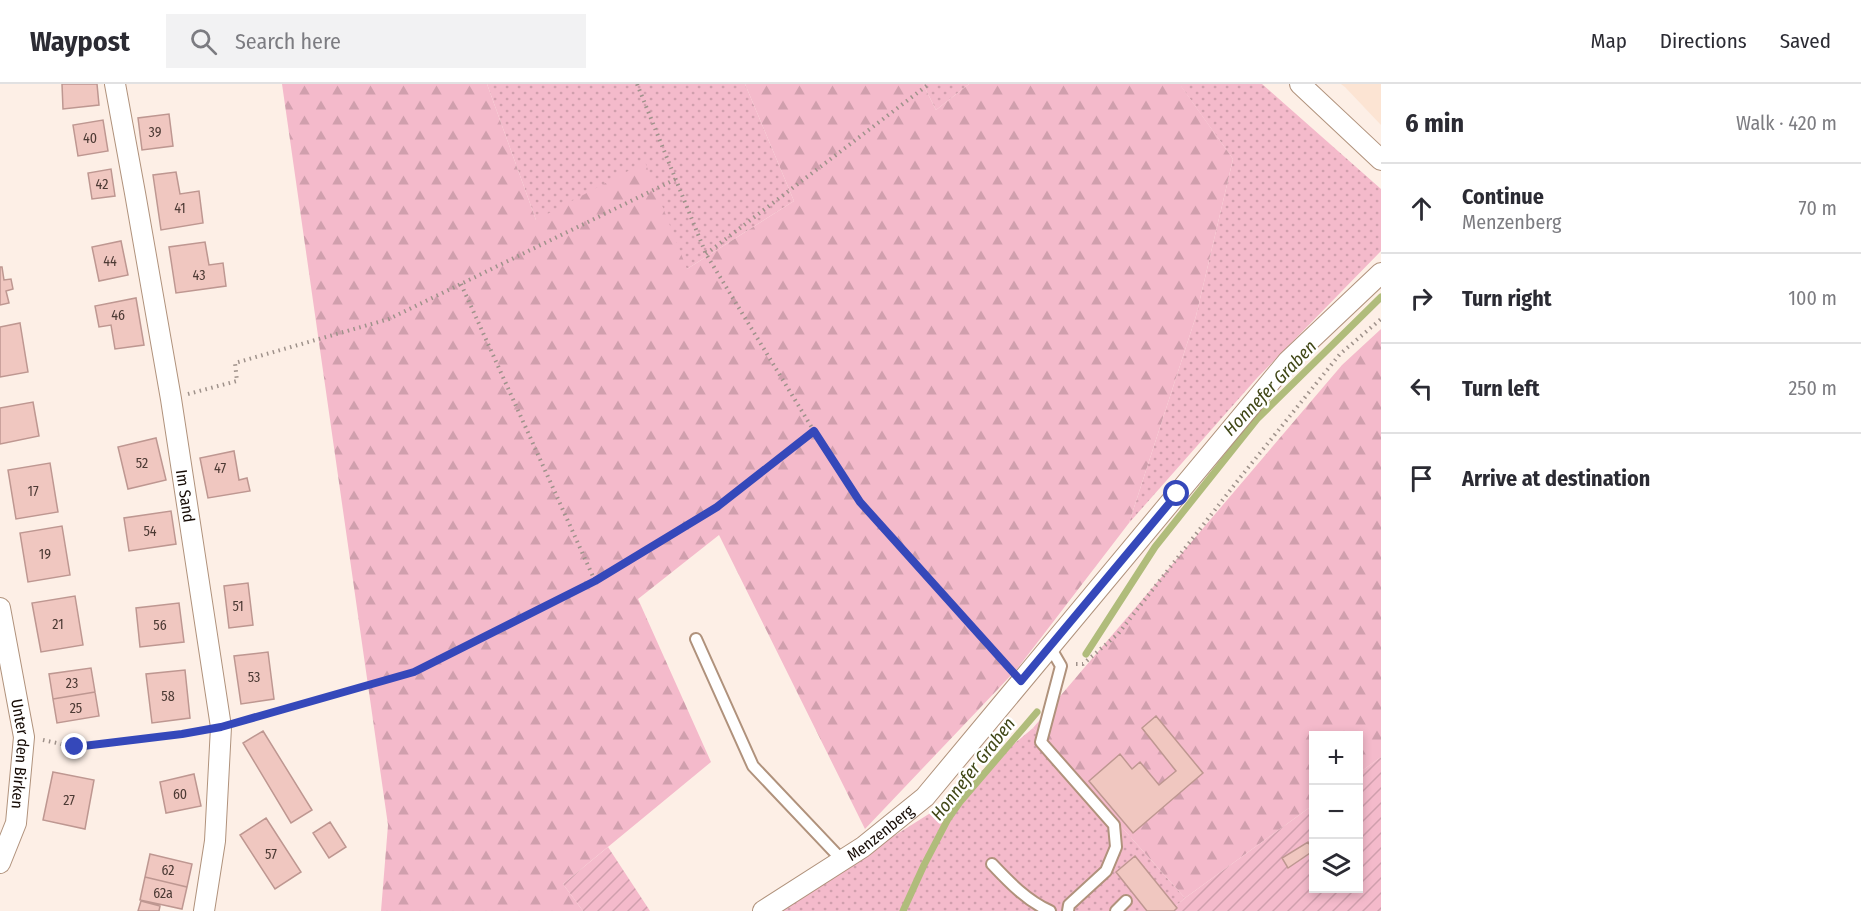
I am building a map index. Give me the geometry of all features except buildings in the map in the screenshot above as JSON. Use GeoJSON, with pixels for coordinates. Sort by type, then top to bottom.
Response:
{"type":"FeatureCollection","features":[{"type":"Feature","properties":{"kind":"street","name":"Im Sand"},"geometry":{"type":"LineString","coordinates":[[115,84],[171,399],[221,727],[215,841],[204,911]]}},
{"type":"Feature","properties":{"kind":"street"},"geometry":{"type":"LineString","coordinates":[[1300,84],[1381,160]]}},
{"type":"Feature","properties":{"kind":"street","name":"Menzenberg"},"geometry":{"type":"LineString","coordinates":[[763,911],[879,835],[925,797],[1288,361],[1381,273]]}},
{"type":"Feature","properties":{"kind":"street","name":"Unter den Birken"},"geometry":{"type":"LineString","coordinates":[[0,608],[24,737],[16,823],[0,863]]}},
{"type":"Feature","properties":{"kind":"lane"},"geometry":{"type":"LineString","coordinates":[[696,639],[753,766],[842,860]]}},
{"type":"Feature","properties":{"kind":"lane"},"geometry":{"type":"LineString","coordinates":[[1050,647],[1061,666],[1041,742],[1114,825],[1116,847],[1106,871],[1068,905],[1068,911]]}},
{"type":"Feature","properties":{"kind":"lane"},"geometry":{"type":"LineString","coordinates":[[993,864],[1010,884],[1039,906],[1050,911]]}},
{"type":"Feature","properties":{"kind":"lane"},"geometry":{"type":"LineString","coordinates":[[1116,911],[1126,901]]}},
{"type":"Feature","properties":{"kind":"path"},"geometry":{"type":"LineString","coordinates":[[637,84],[706,254],[814,431],[860,502],[1021,681]]}},
{"type":"Feature","properties":{"kind":"path"},"geometry":{"type":"LineString","coordinates":[[706,254],[929,84]]}},
{"type":"Feature","properties":{"kind":"path"},"geometry":{"type":"LineString","coordinates":[[171,399],[237,381],[235,363],[389,319],[676,179]]}},
{"type":"Feature","properties":{"kind":"path"},"geometry":{"type":"LineString","coordinates":[[461,284],[595,581]]}},
{"type":"Feature","properties":{"kind":"path"},"geometry":{"type":"LineString","coordinates":[[1061,666],[1083,664],[1118,634],[1340,354],[1381,319]]}},
{"type":"Feature","properties":{"kind":"path"},"geometry":{"type":"LineString","coordinates":[[24,737],[75,747],[182,734],[221,727],[414,672],[595,581],[717,507],[814,431]]}},
{"type":"Feature","properties":{"kind":"shaded area"},"geometry":{"type":"Polygon","coordinates":[[[1341,84],[1381,84],[1381,125],[1345,87],[1341,84]]]}},
{"type":"Feature","properties":{"kind":"green space"},"geometry":{"type":"Polygon","coordinates":[[[282,84],[487,84],[536,220],[645,162],[687,269],[794,201],[745,84],[923,84],[936,110],[969,84],[1181,84],[1233,159],[1196,316],[1129,523],[1017,669],[865,829],[719,535],[638,599],[711,762],[563,884],[583,911],[381,911],[388,825],[282,84]]]}},
{"type":"Feature","properties":{"kind":"green space"},"geometry":{"type":"Polygon","coordinates":[[[487,84],[745,84],[794,201],[687,269],[536,220],[487,84]]]}},
{"type":"Feature","properties":{"kind":"green space"},"geometry":{"type":"Polygon","coordinates":[[[923,84],[969,84],[936,110],[923,84]]]}},
{"type":"Feature","properties":{"kind":"green space"},"geometry":{"type":"Polygon","coordinates":[[[1181,84],[1262,84],[1381,189],[1381,251],[1257,378],[1129,523],[1196,316],[1233,159],[1181,84]]]}},
{"type":"Feature","properties":{"kind":"green space"},"geometry":{"type":"Polygon","coordinates":[[[1381,329],[1381,757],[1363,770],[1363,731],[1309,731],[1309,808],[1185,898],[1033,728],[1342,365],[1381,329]]]}},
{"type":"Feature","properties":{"kind":"green space"},"geometry":{"type":"Polygon","coordinates":[[[1033,728],[1185,898],[1170,911],[775,911],[932,812],[1033,728]]]}},
{"type":"Feature","properties":{"kind":"green space"},"geometry":{"type":"Polygon","coordinates":[[[1381,757],[1381,911],[1170,911],[1309,808],[1309,893],[1363,893],[1363,770],[1381,757]]]}},
{"type":"Feature","properties":{"kind":"green space"},"geometry":{"type":"Polygon","coordinates":[[[608,847],[650,911],[583,911],[563,884],[608,847]]]}},
{"type":"Feature","properties":{"kind":"waterway","name":"Honnefer Graben"},"geometry":{"type":"LineString","coordinates":[[1086,654],[1155,547],[1257,419],[1381,297]]}},
{"type":"Feature","properties":{"kind":"waterway","name":"Honnefer Graben"},"geometry":{"type":"LineString","coordinates":[[903,911],[948,819],[1037,712]]}},
{"type":"Feature","properties":{"kind":"route"},"geometry":{"type":"LineString","coordinates":[[75,747],[221,727],[414,672],[595,581],[717,507],[814,431],[860,502],[1021,681],[1177,494]]}}]}
